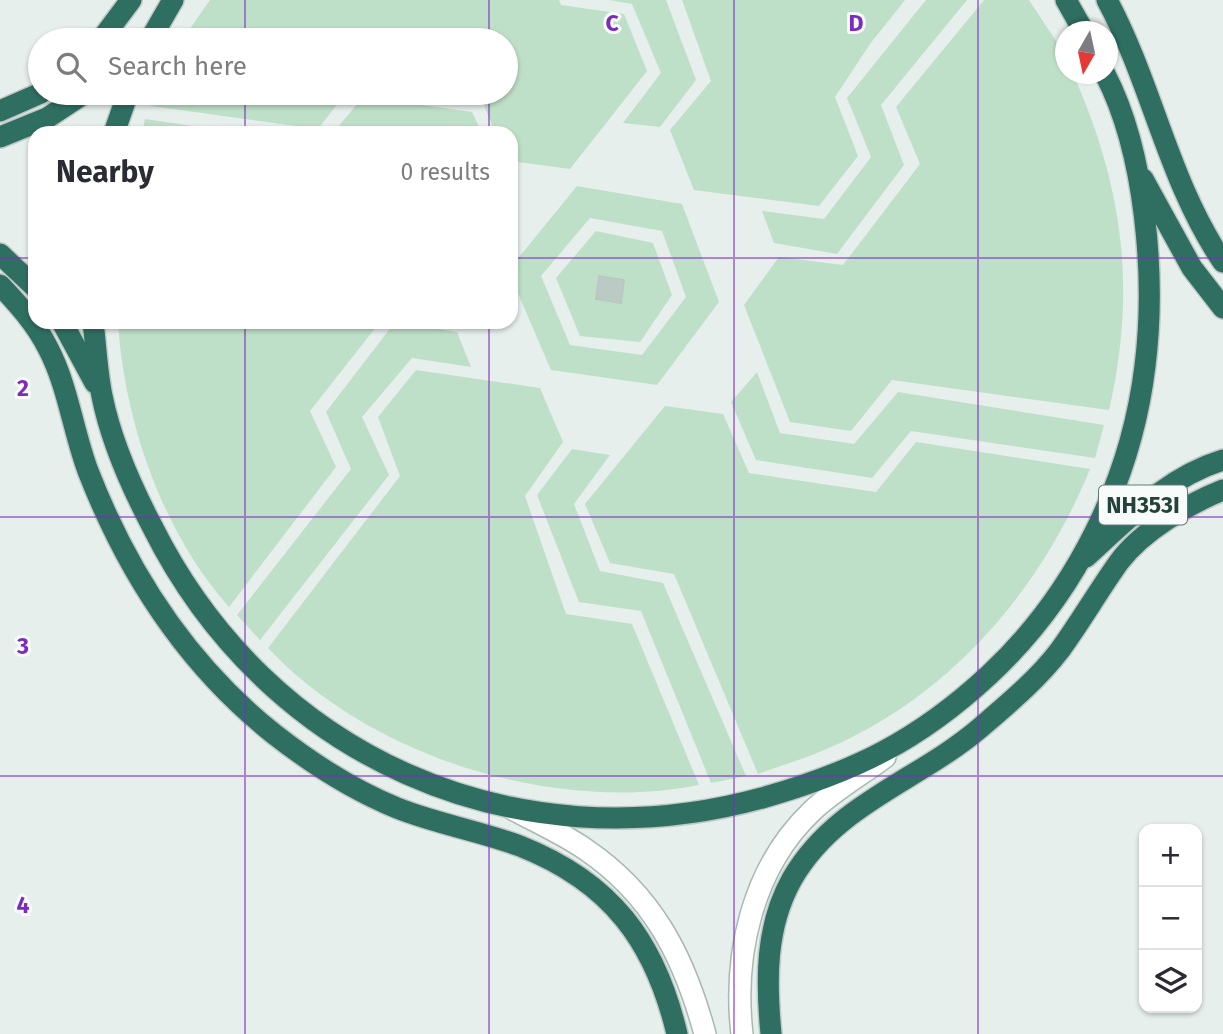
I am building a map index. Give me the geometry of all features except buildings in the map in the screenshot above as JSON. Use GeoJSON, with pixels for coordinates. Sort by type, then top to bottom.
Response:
{"type":"FeatureCollection","features":[{"type":"Feature","properties":{"kind":"highway"},"geometry":{"type":"LineString","coordinates":[[110,28],[131,0]]}},
{"type":"Feature","properties":{"kind":"highway"},"geometry":{"type":"LineString","coordinates":[[156,28],[173,0]]}},
{"type":"Feature","properties":{"kind":"highway"},"geometry":{"type":"LineString","coordinates":[[1066,0],[1078,21]]}},
{"type":"Feature","properties":{"kind":"highway"},"geometry":{"type":"LineString","coordinates":[[1107,0],[1144,78],[1184,194],[1199,226],[1223,262]]}},
{"type":"Feature","properties":{"kind":"highway"},"geometry":{"type":"LineString","coordinates":[[66,329],[102,397],[129,481],[174,571],[229,644],[291,706],[366,755],[449,791],[536,814],[633,819],[720,809],[810,785],[898,747],[967,695],[1026,640],[1075,566],[1111,498],[1139,416],[1150,327],[1149,247],[1135,165],[1108,84]]}},
{"type":"Feature","properties":{"kind":"highway"},"geometry":{"type":"LineString","coordinates":[[0,111],[28,99]]}},
{"type":"Feature","properties":{"kind":"highway"},"geometry":{"type":"LineString","coordinates":[[0,137],[47,118],[67,105]]}},
{"type":"Feature","properties":{"kind":"highway"},"geometry":{"type":"LineString","coordinates":[[116,126],[124,105]]}},
{"type":"Feature","properties":{"kind":"highway"},"geometry":{"type":"LineString","coordinates":[[1135,165],[1192,268],[1223,308]]}},
{"type":"Feature","properties":{"kind":"highway"},"geometry":{"type":"LineString","coordinates":[[0,254],[28,280]]}},
{"type":"Feature","properties":{"kind":"highway"},"geometry":{"type":"LineString","coordinates":[[0,285],[28,316]]}},
{"type":"Feature","properties":{"kind":"highway"},"geometry":{"type":"LineString","coordinates":[[36,329],[49,349],[87,467],[120,547],[146,593],[202,667],[274,734],[351,786],[397,808],[518,845],[554,861],[584,880],[618,909],[640,938],[658,970],[677,1034]]}},
{"type":"Feature","properties":{"kind":"highway"},"geometry":{"type":"LineString","coordinates":[[94,329],[102,397]]}},
{"type":"Feature","properties":{"kind":"highway","name":"NH353I"},"geometry":{"type":"LineString","coordinates":[[1075,566],[1154,495],[1183,477],[1223,460]]}},
{"type":"Feature","properties":{"kind":"highway"},"geometry":{"type":"LineString","coordinates":[[771,1034],[767,955],[778,913],[792,880],[814,847],[842,820],[877,794],[931,765],[979,729],[1023,690],[1058,652],[1121,559],[1160,525],[1194,501],[1223,490]]}},
{"type":"Feature","properties":{"kind":"street"},"geometry":{"type":"LineString","coordinates":[[743,1034],[738,998],[743,944],[755,901],[773,862],[811,812],[898,747]]}},
{"type":"Feature","properties":{"kind":"street"},"geometry":{"type":"LineString","coordinates":[[507,806],[585,849],[626,884],[654,914],[675,947],[692,986],[705,1034]]}},
{"type":"Feature","properties":{"kind":"green space"},"geometry":{"type":"Polygon","coordinates":[[[210,0],[559,0],[561,5],[624,14],[647,71],[570,169],[518,162],[518,126],[492,126],[484,105],[518,105],[518,28],[190,28],[210,0]]]}},
{"type":"Feature","properties":{"kind":"green space"},"geometry":{"type":"Polygon","coordinates":[[[609,0],[666,0],[696,80],[660,127],[623,123],[661,73],[632,4],[609,0]]]}},
{"type":"Feature","properties":{"kind":"green space"},"geometry":{"type":"Polygon","coordinates":[[[682,0],[905,0],[870,44],[835,97],[858,156],[819,206],[694,190],[670,130],[711,81],[682,0]]]}},
{"type":"Feature","properties":{"kind":"green space"},"geometry":{"type":"Polygon","coordinates":[[[926,0],[967,0],[881,105],[904,165],[837,254],[774,243],[762,211],[824,219],[871,157],[847,98],[926,0]]]}},
{"type":"Feature","properties":{"kind":"green space"},"geometry":{"type":"Polygon","coordinates":[[[984,0],[1029,0],[1055,39],[1055,84],[1077,84],[1104,157],[1114,198],[1123,280],[1118,365],[1109,410],[892,380],[851,431],[790,422],[744,305],[779,257],[843,265],[920,164],[896,107],[984,0]]]}},
{"type":"Feature","properties":{"kind":"green space"},"geometry":{"type":"Polygon","coordinates":[[[337,105],[320,126],[296,126],[151,106],[337,105]]]}},
{"type":"Feature","properties":{"kind":"green space"},"geometry":{"type":"Polygon","coordinates":[[[356,105],[421,105],[472,112],[479,126],[339,126],[356,105]]]}},
{"type":"Feature","properties":{"kind":"green space"},"geometry":{"type":"Polygon","coordinates":[[[145,119],[193,126],[144,126],[145,119]]]}},
{"type":"Feature","properties":{"kind":"green space"},"geometry":{"type":"Polygon","coordinates":[[[577,186],[682,204],[719,302],[657,385],[551,370],[518,293],[518,258],[577,186]],[[590,218],[541,276],[570,345],[642,355],[686,297],[662,231],[590,218]]]}},
{"type":"Feature","properties":{"kind":"green space"},"geometry":{"type":"Polygon","coordinates":[[[596,231],[653,243],[672,295],[640,342],[580,336],[556,278],[596,231]]]}},
{"type":"Feature","properties":{"kind":"green space"},"geometry":{"type":"Polygon","coordinates":[[[119,329],[374,329],[310,411],[336,467],[229,607],[184,545],[166,510],[138,435],[122,359],[119,329]]]}},
{"type":"Feature","properties":{"kind":"green space"},"geometry":{"type":"Polygon","coordinates":[[[390,329],[438,329],[457,332],[471,367],[412,358],[362,417],[389,475],[260,640],[237,615],[351,469],[326,412],[390,329]]]}},
{"type":"Feature","properties":{"kind":"green space"},"geometry":{"type":"Polygon","coordinates":[[[416,370],[540,388],[563,442],[525,496],[566,614],[632,624],[699,785],[643,792],[585,791],[526,783],[467,768],[411,747],[358,719],[310,686],[268,648],[400,476],[378,417],[416,370]]]}},
{"type":"Feature","properties":{"kind":"green space"},"geometry":{"type":"Polygon","coordinates":[[[757,372],[780,433],[854,444],[898,392],[1104,425],[1095,458],[911,431],[872,478],[756,460],[731,402],[757,372]]]}},
{"type":"Feature","properties":{"kind":"green space"},"geometry":{"type":"Polygon","coordinates":[[[665,406],[723,414],[749,473],[876,492],[916,442],[1090,469],[1047,554],[990,630],[957,664],[881,721],[838,744],[758,774],[674,574],[610,563],[585,504],[665,406]]]}},
{"type":"Feature","properties":{"kind":"green space"},"geometry":{"type":"Polygon","coordinates":[[[572,449],[610,455],[574,504],[600,571],[663,583],[746,776],[711,783],[641,611],[579,602],[537,495],[572,449]]]}}]}
